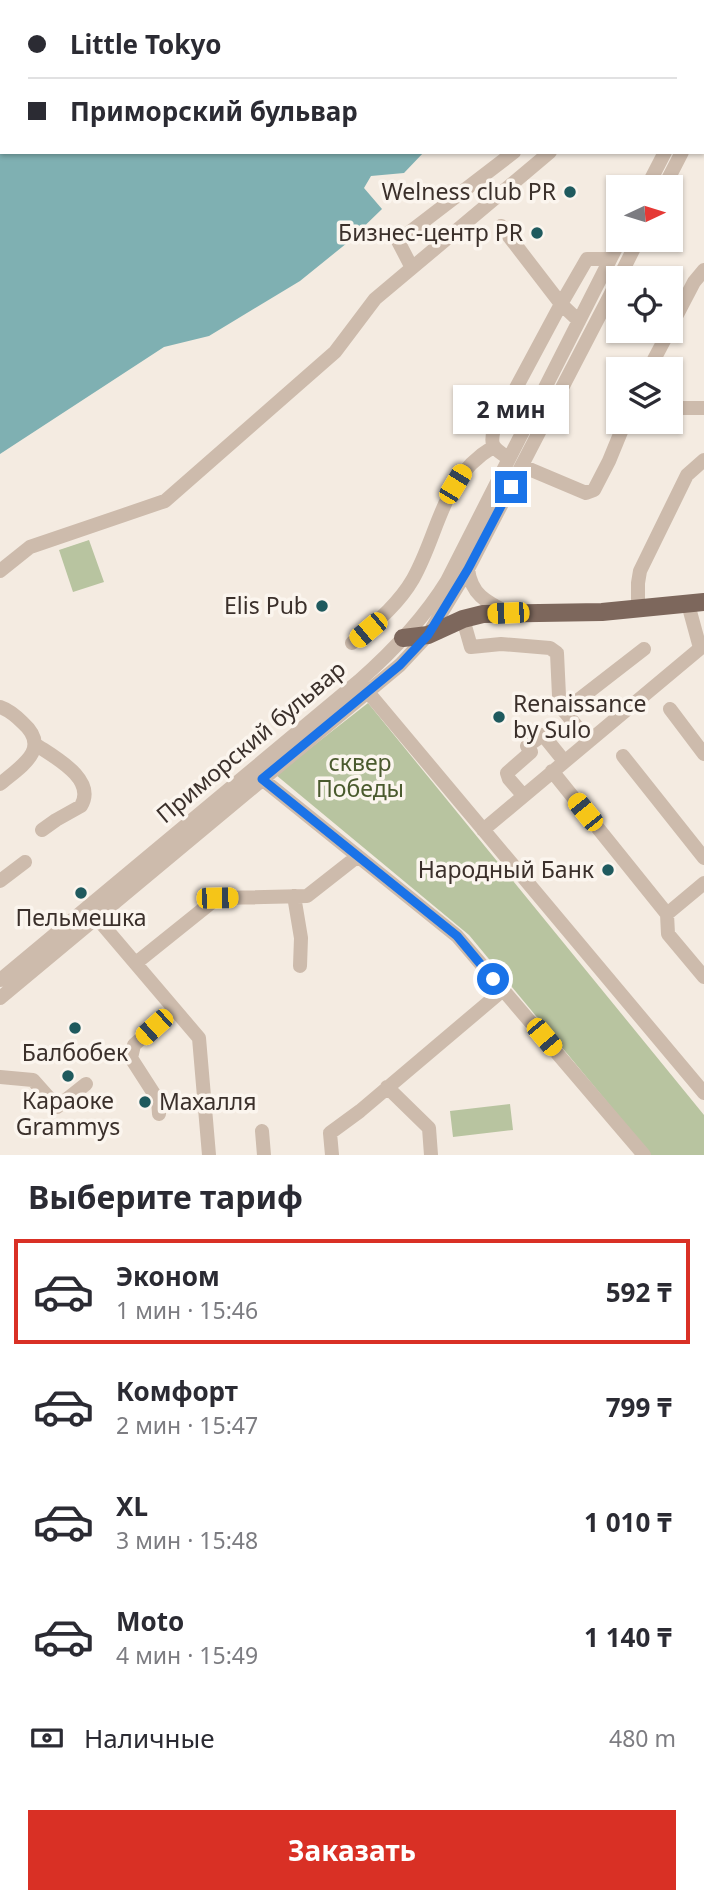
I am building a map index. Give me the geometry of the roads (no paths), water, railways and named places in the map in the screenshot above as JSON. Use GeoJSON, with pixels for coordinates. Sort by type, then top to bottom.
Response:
{"type":"FeatureCollection","features":[{"type":"Feature","properties":{"kind":"main road"},"geometry":{"type":"LineString","coordinates":[[404,638],[428,635],[463,619],[483,614],[602,612],[696,603]]}},
{"type":"Feature","properties":{"kind":"street"},"geometry":{"type":"LineString","coordinates":[[412,268],[398,241],[511,154]]}},
{"type":"Feature","properties":{"kind":"street"},"geometry":{"type":"LineString","coordinates":[[653,175],[664,154]]}},
{"type":"Feature","properties":{"kind":"street"},"geometry":{"type":"LineString","coordinates":[[670,175],[681,154]]}},
{"type":"Feature","properties":{"kind":"street"},"geometry":{"type":"LineString","coordinates":[[0,571],[30,547],[165,501],[335,352],[375,299],[545,157]]}},
{"type":"Feature","properties":{"kind":"street"},"geometry":{"type":"LineString","coordinates":[[501,226],[561,304],[579,321]]}},
{"type":"Feature","properties":{"kind":"street","name":"Приморский бульвар"},"geometry":{"type":"LineString","coordinates":[[363,686],[400,665],[428,635],[468,569],[579,321],[614,252]]}},
{"type":"Feature","properties":{"kind":"street"},"geometry":{"type":"LineString","coordinates":[[610,259],[587,259],[494,429],[491,440],[493,447],[515,463],[586,493],[594,490],[610,461],[620,434]]}},
{"type":"Feature","properties":{"kind":"street"},"geometry":{"type":"LineString","coordinates":[[683,304],[694,282],[704,270]]}},
{"type":"Feature","properties":{"kind":"street"},"geometry":{"type":"LineString","coordinates":[[515,463],[606,300]]}},
{"type":"Feature","properties":{"kind":"street"},"geometry":{"type":"LineString","coordinates":[[683,408],[704,408]]}},
{"type":"Feature","properties":{"kind":"street"},"geometry":{"type":"LineString","coordinates":[[352,643],[383,617],[412,580],[446,499],[464,468],[493,447]]}},
{"type":"Feature","properties":{"kind":"street"},"geometry":{"type":"LineString","coordinates":[[638,609],[640,571],[687,475],[704,460]]}},
{"type":"Feature","properties":{"kind":"street","name":"Приморский бульвар"},"geometry":{"type":"LineString","coordinates":[[0,998],[363,686],[428,611],[515,463]]}},
{"type":"Feature","properties":{"kind":"street"},"geometry":{"type":"LineString","coordinates":[[468,569],[476,593],[508,613]]}},
{"type":"Feature","properties":{"kind":"street"},"geometry":{"type":"LineString","coordinates":[[483,830],[702,646],[696,603]]}},
{"type":"Feature","properties":{"kind":"street"},"geometry":{"type":"LineString","coordinates":[[463,619],[471,647],[501,644],[550,648],[556,653],[559,696],[564,711],[588,740]]}},
{"type":"Feature","properties":{"kind":"street"},"geometry":{"type":"LineString","coordinates":[[564,711],[644,649]]}},
{"type":"Feature","properties":{"kind":"street"},"geometry":{"type":"LineString","coordinates":[[363,686],[704,1093]]}},
{"type":"Feature","properties":{"kind":"street"},"geometry":{"type":"LineString","coordinates":[[0,707],[7,709],[25,724],[34,734],[35,744],[32,757],[0,784]]}},
{"type":"Feature","properties":{"kind":"street"},"geometry":{"type":"LineString","coordinates":[[670,709],[704,754]]}},
{"type":"Feature","properties":{"kind":"street"},"geometry":{"type":"LineString","coordinates":[[523,795],[507,773],[531,752],[527,746],[543,735],[564,761]]}},
{"type":"Feature","properties":{"kind":"street"},"geometry":{"type":"LineString","coordinates":[[35,744],[72,772],[84,786],[86,793],[80,806],[42,831]]}},
{"type":"Feature","properties":{"kind":"street"},"geometry":{"type":"LineString","coordinates":[[623,755],[704,858]]}},
{"type":"Feature","properties":{"kind":"street"},"geometry":{"type":"LineString","coordinates":[[552,771],[667,914],[668,934],[704,977]]}},
{"type":"Feature","properties":{"kind":"street"},"geometry":{"type":"LineString","coordinates":[[257,775],[457,936],[644,1155]]}},
{"type":"Feature","properties":{"kind":"street","name":"Приморский бульвар"},"geometry":{"type":"LineString","coordinates":[[0,979],[257,775]]}},
{"type":"Feature","properties":{"kind":"street"},"geometry":{"type":"LineString","coordinates":[[136,963],[217,898],[307,896],[358,856]]}},
{"type":"Feature","properties":{"kind":"street"},"geometry":{"type":"LineString","coordinates":[[0,881],[25,862]]}},
{"type":"Feature","properties":{"kind":"street"},"geometry":{"type":"LineString","coordinates":[[667,914],[704,883]]}},
{"type":"Feature","properties":{"kind":"street"},"geometry":{"type":"LineString","coordinates":[[294,896],[302,938],[300,966]]}},
{"type":"Feature","properties":{"kind":"street"},"geometry":{"type":"LineString","coordinates":[[96,917],[199,1038],[209,1155]]}},
{"type":"Feature","properties":{"kind":"street"},"geometry":{"type":"LineString","coordinates":[[332,1155],[330,1133],[503,990]]}},
{"type":"Feature","properties":{"kind":"street"},"geometry":{"type":"LineString","coordinates":[[159,1114],[158,1100],[131,1059],[134,1045],[174,1009]]}},
{"type":"Feature","properties":{"kind":"street"},"geometry":{"type":"LineString","coordinates":[[0,1077],[33,1080],[57,1107],[86,1084]]}},
{"type":"Feature","properties":{"kind":"street"},"geometry":{"type":"LineString","coordinates":[[387,1087],[429,1128],[431,1155]]}},
{"type":"Feature","properties":{"kind":"street"},"geometry":{"type":"LineString","coordinates":[[262,1131],[264,1155]]}},
{"type":"Feature","properties":{"kind":"water"},"geometry":{"type":"Polygon","coordinates":[[[0,154],[422,154],[404,173],[371,176],[364,188],[382,209],[347,243],[300,281],[209,336],[164,347],[0,454],[0,154]]]}},
{"type":"Feature","properties":{"kind":"place","name":"Welness club PR"},"geometry":{"type":"Point","coordinates":[570,192]}},
{"type":"Feature","properties":{"kind":"place","name":"Бизнес-центр PR"},"geometry":{"type":"Point","coordinates":[537,233]}},
{"type":"Feature","properties":{"kind":"place","name":"Elis Pub"},"geometry":{"type":"Point","coordinates":[322,606]}},
{"type":"Feature","properties":{"kind":"place","name":"Renaissance by Sulo"},"geometry":{"type":"Point","coordinates":[499,717]}},
{"type":"Feature","properties":{"kind":"place","name":"Народный Банк"},"geometry":{"type":"Point","coordinates":[608,870]}},
{"type":"Feature","properties":{"kind":"place","name":"Пельмешка"},"geometry":{"type":"Point","coordinates":[81,893]}},
{"type":"Feature","properties":{"kind":"place","name":"Балбобек"},"geometry":{"type":"Point","coordinates":[75,1028]}},
{"type":"Feature","properties":{"kind":"place","name":"Караоке Grammys"},"geometry":{"type":"Point","coordinates":[68,1076]}},
{"type":"Feature","properties":{"kind":"place","name":"Махалля"},"geometry":{"type":"Point","coordinates":[145,1102]}},
{"type":"Feature","properties":{"kind":"park label","name":"сквер Победы"},"geometry":{"type":"Point","coordinates":[360,776]}}]}
